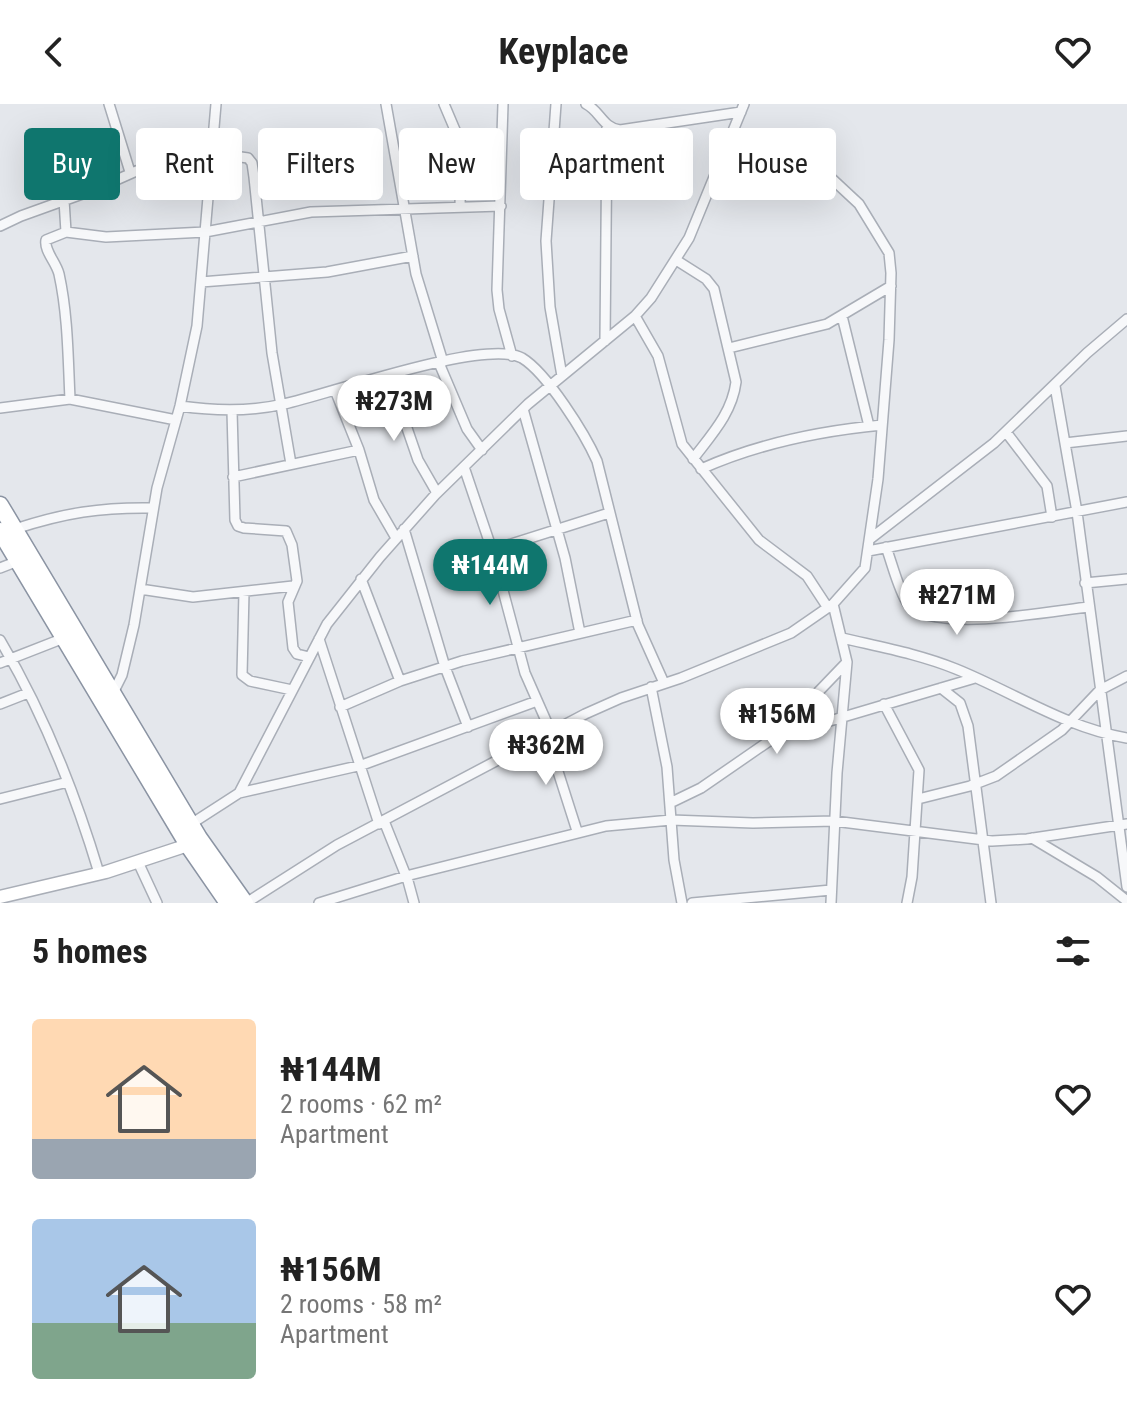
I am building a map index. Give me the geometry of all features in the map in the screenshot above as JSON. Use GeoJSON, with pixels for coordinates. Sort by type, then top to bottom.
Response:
{"type":"FeatureCollection","features":[{"type":"Feature","properties":{"kind":"highway"},"geometry":{"type":"LineString","coordinates":[[0,505],[18,561],[188,845],[228,903]]}},
{"type":"Feature","properties":{"kind":"highway"},"geometry":{"type":"LineString","coordinates":[[7,530],[113,693],[191,824],[245,903]]}},
{"type":"Feature","properties":{"kind":"main road"},"geometry":{"type":"LineString","coordinates":[[0,897],[99,873],[188,845]]}},
{"type":"Feature","properties":{"kind":"street"},"geometry":{"type":"LineString","coordinates":[[109,104],[130,172]]}},
{"type":"Feature","properties":{"kind":"street"},"geometry":{"type":"LineString","coordinates":[[214,128],[216,104]]}},
{"type":"Feature","properties":{"kind":"street"},"geometry":{"type":"LineString","coordinates":[[386,104],[413,256],[441,363],[467,429],[482,450]]}},
{"type":"Feature","properties":{"kind":"street"},"geometry":{"type":"LineString","coordinates":[[444,104],[461,144],[460,207]]}},
{"type":"Feature","properties":{"kind":"street"},"geometry":{"type":"LineString","coordinates":[[503,104],[497,290],[512,356]]}},
{"type":"Feature","properties":{"kind":"street"},"geometry":{"type":"LineString","coordinates":[[554,128],[556,104]]}},
{"type":"Feature","properties":{"kind":"street"},"geometry":{"type":"LineString","coordinates":[[586,104],[607,125],[620,130],[742,108]]}},
{"type":"Feature","properties":{"kind":"street"},"geometry":{"type":"LineString","coordinates":[[734,128],[742,108]]}},
{"type":"Feature","properties":{"kind":"street"},"geometry":{"type":"LineString","coordinates":[[242,157],[252,163],[272,353],[291,464]]}},
{"type":"Feature","properties":{"kind":"street"},"geometry":{"type":"LineString","coordinates":[[120,177],[136,170]]}},
{"type":"Feature","properties":{"kind":"street"},"geometry":{"type":"LineString","coordinates":[[245,903],[337,845],[549,733],[621,698],[791,633],[830,606],[865,568],[882,425],[891,286],[889,253],[859,204],[836,183]]}},
{"type":"Feature","properties":{"kind":"street"},"geometry":{"type":"LineString","coordinates":[[239,793],[319,639],[361,579],[437,493],[523,409],[635,316],[676,260],[709,192]]}},
{"type":"Feature","properties":{"kind":"street"},"geometry":{"type":"LineString","coordinates":[[0,225],[64,200],[66,232]]}},
{"type":"Feature","properties":{"kind":"street"},"geometry":{"type":"LineString","coordinates":[[113,693],[122,675],[153,508],[197,326],[208,200]]}},
{"type":"Feature","properties":{"kind":"street"},"geometry":{"type":"LineString","coordinates":[[549,200],[548,290],[562,376]]}},
{"type":"Feature","properties":{"kind":"street"},"geometry":{"type":"LineString","coordinates":[[605,341],[606,200]]}},
{"type":"Feature","properties":{"kind":"street"},"geometry":{"type":"LineString","coordinates":[[70,399],[67,327],[59,273],[44,242],[66,232],[106,237],[205,232],[311,212],[501,206]]}},
{"type":"Feature","properties":{"kind":"street"},"geometry":{"type":"LineString","coordinates":[[201,282],[327,272],[413,256]]}},
{"type":"Feature","properties":{"kind":"street"},"geometry":{"type":"LineString","coordinates":[[676,260],[706,279],[714,289],[736,382],[734,397],[724,419],[693,459]]}},
{"type":"Feature","properties":{"kind":"street"},"geometry":{"type":"LineString","coordinates":[[729,348],[827,324],[891,286]]}},
{"type":"Feature","properties":{"kind":"street"},"geometry":{"type":"LineString","coordinates":[[635,316],[658,356],[682,444],[759,540],[807,576],[830,606],[842,638],[847,662],[834,821],[831,903]]}},
{"type":"Feature","properties":{"kind":"street"},"geometry":{"type":"LineString","coordinates":[[842,316],[869,426]]}},
{"type":"Feature","properties":{"kind":"street"},"geometry":{"type":"LineString","coordinates":[[870,539],[1006,432],[1087,353],[1127,319]]}},
{"type":"Feature","properties":{"kind":"street"},"geometry":{"type":"LineString","coordinates":[[180,406],[232,411],[282,405],[480,355],[522,359],[550,386],[589,442],[597,461],[637,620],[664,683]]}},
{"type":"Feature","properties":{"kind":"street"},"geometry":{"type":"LineString","coordinates":[[389,376],[418,460],[437,493]]}},
{"type":"Feature","properties":{"kind":"street"},"geometry":{"type":"LineString","coordinates":[[1055,386],[1077,512],[1100,690],[1123,824],[1127,887]]}},
{"type":"Feature","properties":{"kind":"street"},"geometry":{"type":"LineString","coordinates":[[335,390],[359,450],[374,500],[396,538]]}},
{"type":"Feature","properties":{"kind":"street"},"geometry":{"type":"LineString","coordinates":[[0,408],[70,399],[176,420]]}},
{"type":"Feature","properties":{"kind":"street"},"geometry":{"type":"LineString","coordinates":[[523,409],[557,530],[580,633]]}},
{"type":"Feature","properties":{"kind":"street"},"geometry":{"type":"LineString","coordinates":[[232,411],[235,520],[238,526],[286,531],[292,545],[297,581],[288,602],[293,648],[297,654],[309,657]]}},
{"type":"Feature","properties":{"kind":"street"},"geometry":{"type":"LineString","coordinates":[[701,469],[738,452],[771,443],[882,425]]}},
{"type":"Feature","properties":{"kind":"street"},"geometry":{"type":"LineString","coordinates":[[1006,432],[1047,486],[1052,517]]}},
{"type":"Feature","properties":{"kind":"street"},"geometry":{"type":"LineString","coordinates":[[1065,443],[1127,436]]}},
{"type":"Feature","properties":{"kind":"street"},"geometry":{"type":"LineString","coordinates":[[233,477],[359,450]]}},
{"type":"Feature","properties":{"kind":"street"},"geometry":{"type":"LineString","coordinates":[[464,467],[577,831]]}},
{"type":"Feature","properties":{"kind":"street"},"geometry":{"type":"LineString","coordinates":[[868,551],[1127,502]]}},
{"type":"Feature","properties":{"kind":"street"},"geometry":{"type":"LineString","coordinates":[[7,530],[85,510],[153,508]]}},
{"type":"Feature","properties":{"kind":"street"},"geometry":{"type":"LineString","coordinates":[[492,550],[609,513]]}},
{"type":"Feature","properties":{"kind":"street"},"geometry":{"type":"LineString","coordinates":[[404,529],[445,667],[468,727]]}},
{"type":"Feature","properties":{"kind":"street"},"geometry":{"type":"LineString","coordinates":[[886,547],[908,604],[917,612],[934,618],[986,618],[1088,607]]}},
{"type":"Feature","properties":{"kind":"street"},"geometry":{"type":"LineString","coordinates":[[0,568],[18,561]]}},
{"type":"Feature","properties":{"kind":"street"},"geometry":{"type":"LineString","coordinates":[[361,579],[400,681]]}},
{"type":"Feature","properties":{"kind":"street"},"geometry":{"type":"LineString","coordinates":[[1085,583],[1127,579]]}},
{"type":"Feature","properties":{"kind":"street"},"geometry":{"type":"LineString","coordinates":[[140,589],[193,597],[293,586]]}},
{"type":"Feature","properties":{"kind":"street"},"geometry":{"type":"LineString","coordinates":[[244,592],[242,675],[250,681],[292,690]]}},
{"type":"Feature","properties":{"kind":"street"},"geometry":{"type":"LineString","coordinates":[[340,707],[400,681],[445,667],[637,620]]}},
{"type":"Feature","properties":{"kind":"street"},"geometry":{"type":"LineString","coordinates":[[0,663],[64,638]]}},
{"type":"Feature","properties":{"kind":"street"},"geometry":{"type":"LineString","coordinates":[[842,638],[903,652],[976,678],[1068,722],[1127,738]]}},
{"type":"Feature","properties":{"kind":"street"},"geometry":{"type":"LineString","coordinates":[[319,639],[358,766],[406,876],[414,903]]}},
{"type":"Feature","properties":{"kind":"street"},"geometry":{"type":"LineString","coordinates":[[0,640],[12,659],[80,809],[99,873]]}},
{"type":"Feature","properties":{"kind":"street"},"geometry":{"type":"LineString","coordinates":[[670,803],[701,788],[775,737],[847,662]]}},
{"type":"Feature","properties":{"kind":"street"},"geometry":{"type":"LineString","coordinates":[[918,799],[996,776],[1062,730],[1100,690],[1127,676]]}},
{"type":"Feature","properties":{"kind":"street"},"geometry":{"type":"LineString","coordinates":[[775,737],[976,678]]}},
{"type":"Feature","properties":{"kind":"street"},"geometry":{"type":"LineString","coordinates":[[651,687],[667,767],[674,860],[682,903]]}},
{"type":"Feature","properties":{"kind":"street"},"geometry":{"type":"LineString","coordinates":[[941,688],[960,703],[965,713],[985,841],[991,903]]}},
{"type":"Feature","properties":{"kind":"street"},"geometry":{"type":"LineString","coordinates":[[0,704],[28,693]]}},
{"type":"Feature","properties":{"kind":"street"},"geometry":{"type":"LineString","coordinates":[[191,824],[239,793],[358,766],[537,701]]}},
{"type":"Feature","properties":{"kind":"street"},"geometry":{"type":"LineString","coordinates":[[884,704],[919,770],[912,877],[907,903]]}},
{"type":"Feature","properties":{"kind":"street"},"geometry":{"type":"LineString","coordinates":[[0,799],[68,782]]}},
{"type":"Feature","properties":{"kind":"street"},"geometry":{"type":"LineString","coordinates":[[319,903],[406,876],[606,826],[671,820],[764,823],[834,821],[914,829],[985,841],[1032,838],[1123,824]]}},
{"type":"Feature","properties":{"kind":"street"},"geometry":{"type":"LineString","coordinates":[[1032,838],[1097,877],[1127,901]]}},
{"type":"Feature","properties":{"kind":"street"},"geometry":{"type":"LineString","coordinates":[[138,862],[157,903]]}},
{"type":"Feature","properties":{"kind":"street"},"geometry":{"type":"LineString","coordinates":[[692,903],[831,890]]}}]}
